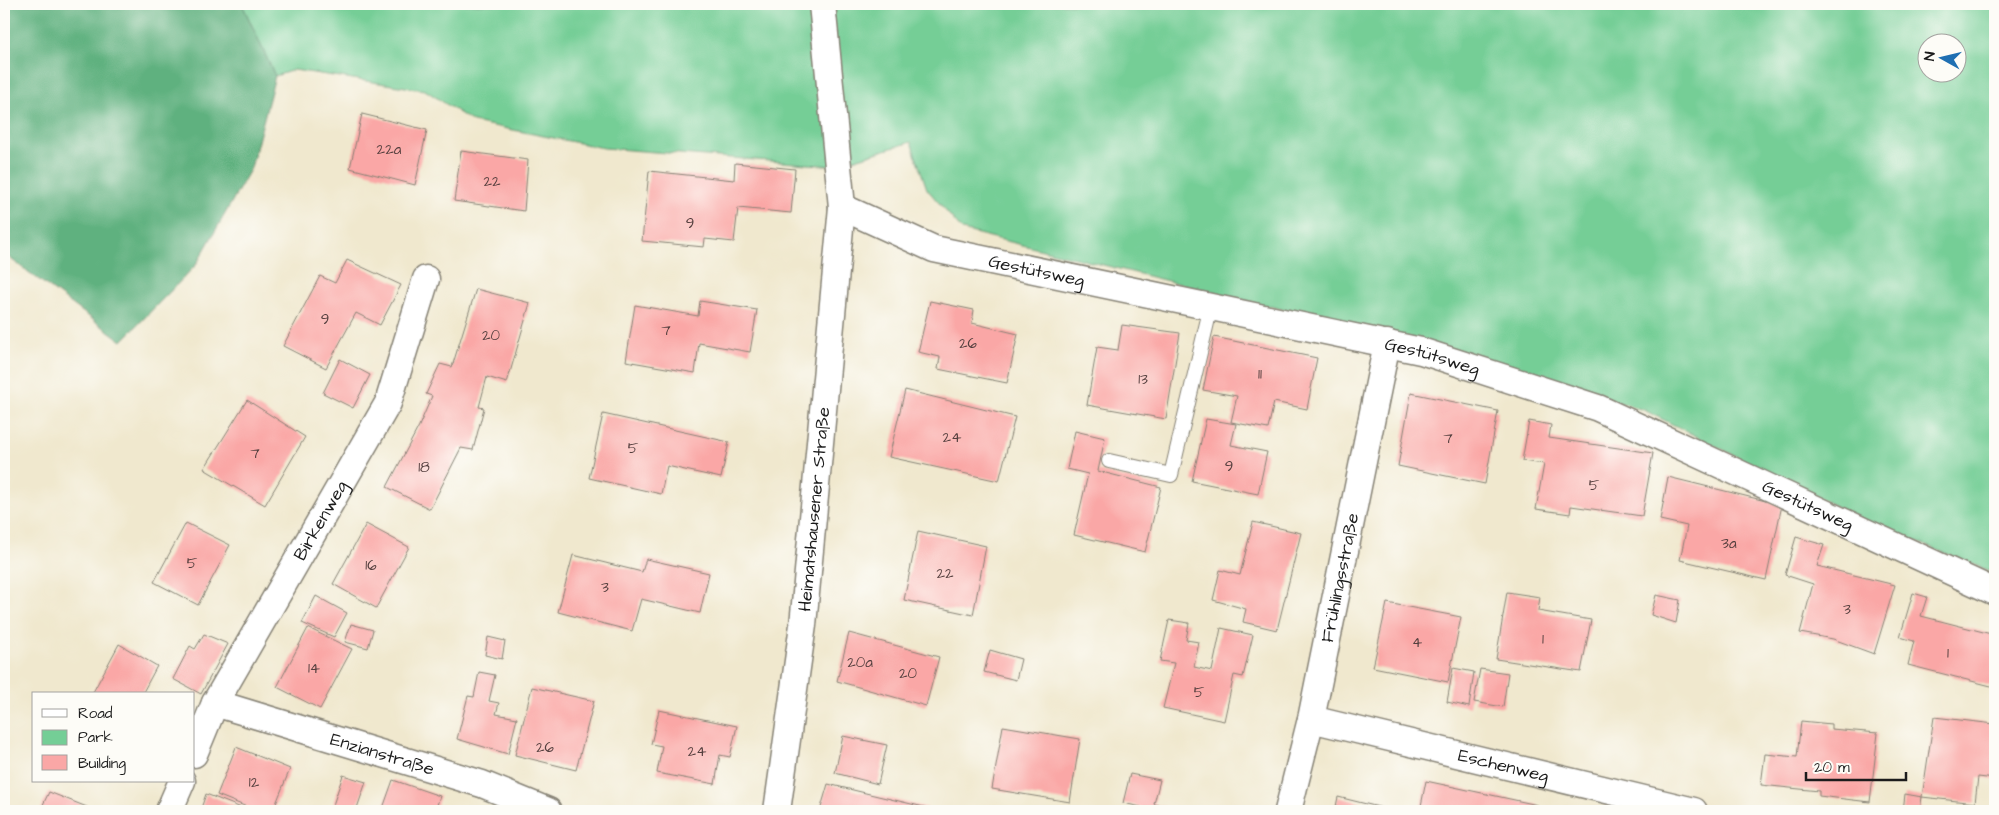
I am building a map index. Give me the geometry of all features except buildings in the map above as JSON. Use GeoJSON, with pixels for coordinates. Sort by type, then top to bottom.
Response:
{"type":"FeatureCollection","features":[{"type":"Feature","properties":{"kind":"street","name":"Heimatshausener Straße"},"geometry":{"type":"LineString","coordinates":[[777,811],[803,625],[842,208],[822,4]]}},
{"type":"Feature","properties":{"kind":"street","name":"Gestütsweg"},"geometry":{"type":"LineString","coordinates":[[842,208],[934,249],[1421,351],[1598,408],[1995,592]]}},
{"type":"Feature","properties":{"kind":"street","name":"Birkenweg"},"geometry":{"type":"LineString","coordinates":[[195,752],[215,703],[388,404],[426,279]]}},
{"type":"Feature","properties":{"kind":"street","name":"Frühlingsstraße"},"geometry":{"type":"LineString","coordinates":[[1288,811],[1311,719],[1387,343]]}},
{"type":"Feature","properties":{"kind":"street","name":"Enzianstraße"},"geometry":{"type":"LineString","coordinates":[[215,703],[482,784],[548,811]]}},
{"type":"Feature","properties":{"kind":"street","name":"Eschenweg"},"geometry":{"type":"LineString","coordinates":[[1311,719],[1694,811]]}},
{"type":"Feature","properties":{"kind":"street"},"geometry":{"type":"LineString","coordinates":[[169,811],[182,782]]}},
{"type":"Feature","properties":{"kind":"lane"},"geometry":{"type":"LineString","coordinates":[[1109,461],[1171,475],[1211,306]]}},
{"type":"Feature","properties":{"kind":"green space"},"geometry":{"type":"Polygon","coordinates":[[[4,4],[242,4],[275,76],[251,168],[196,265],[122,341],[4,254],[4,4]]]}},
{"type":"Feature","properties":{"kind":"green space"},"geometry":{"type":"Polygon","coordinates":[[[242,4],[1995,4],[1995,573],[1871,524],[1644,410],[1430,346],[962,230],[927,189],[911,142],[833,166],[604,148],[473,122],[425,90],[294,70],[275,76],[242,4]]]}}]}
